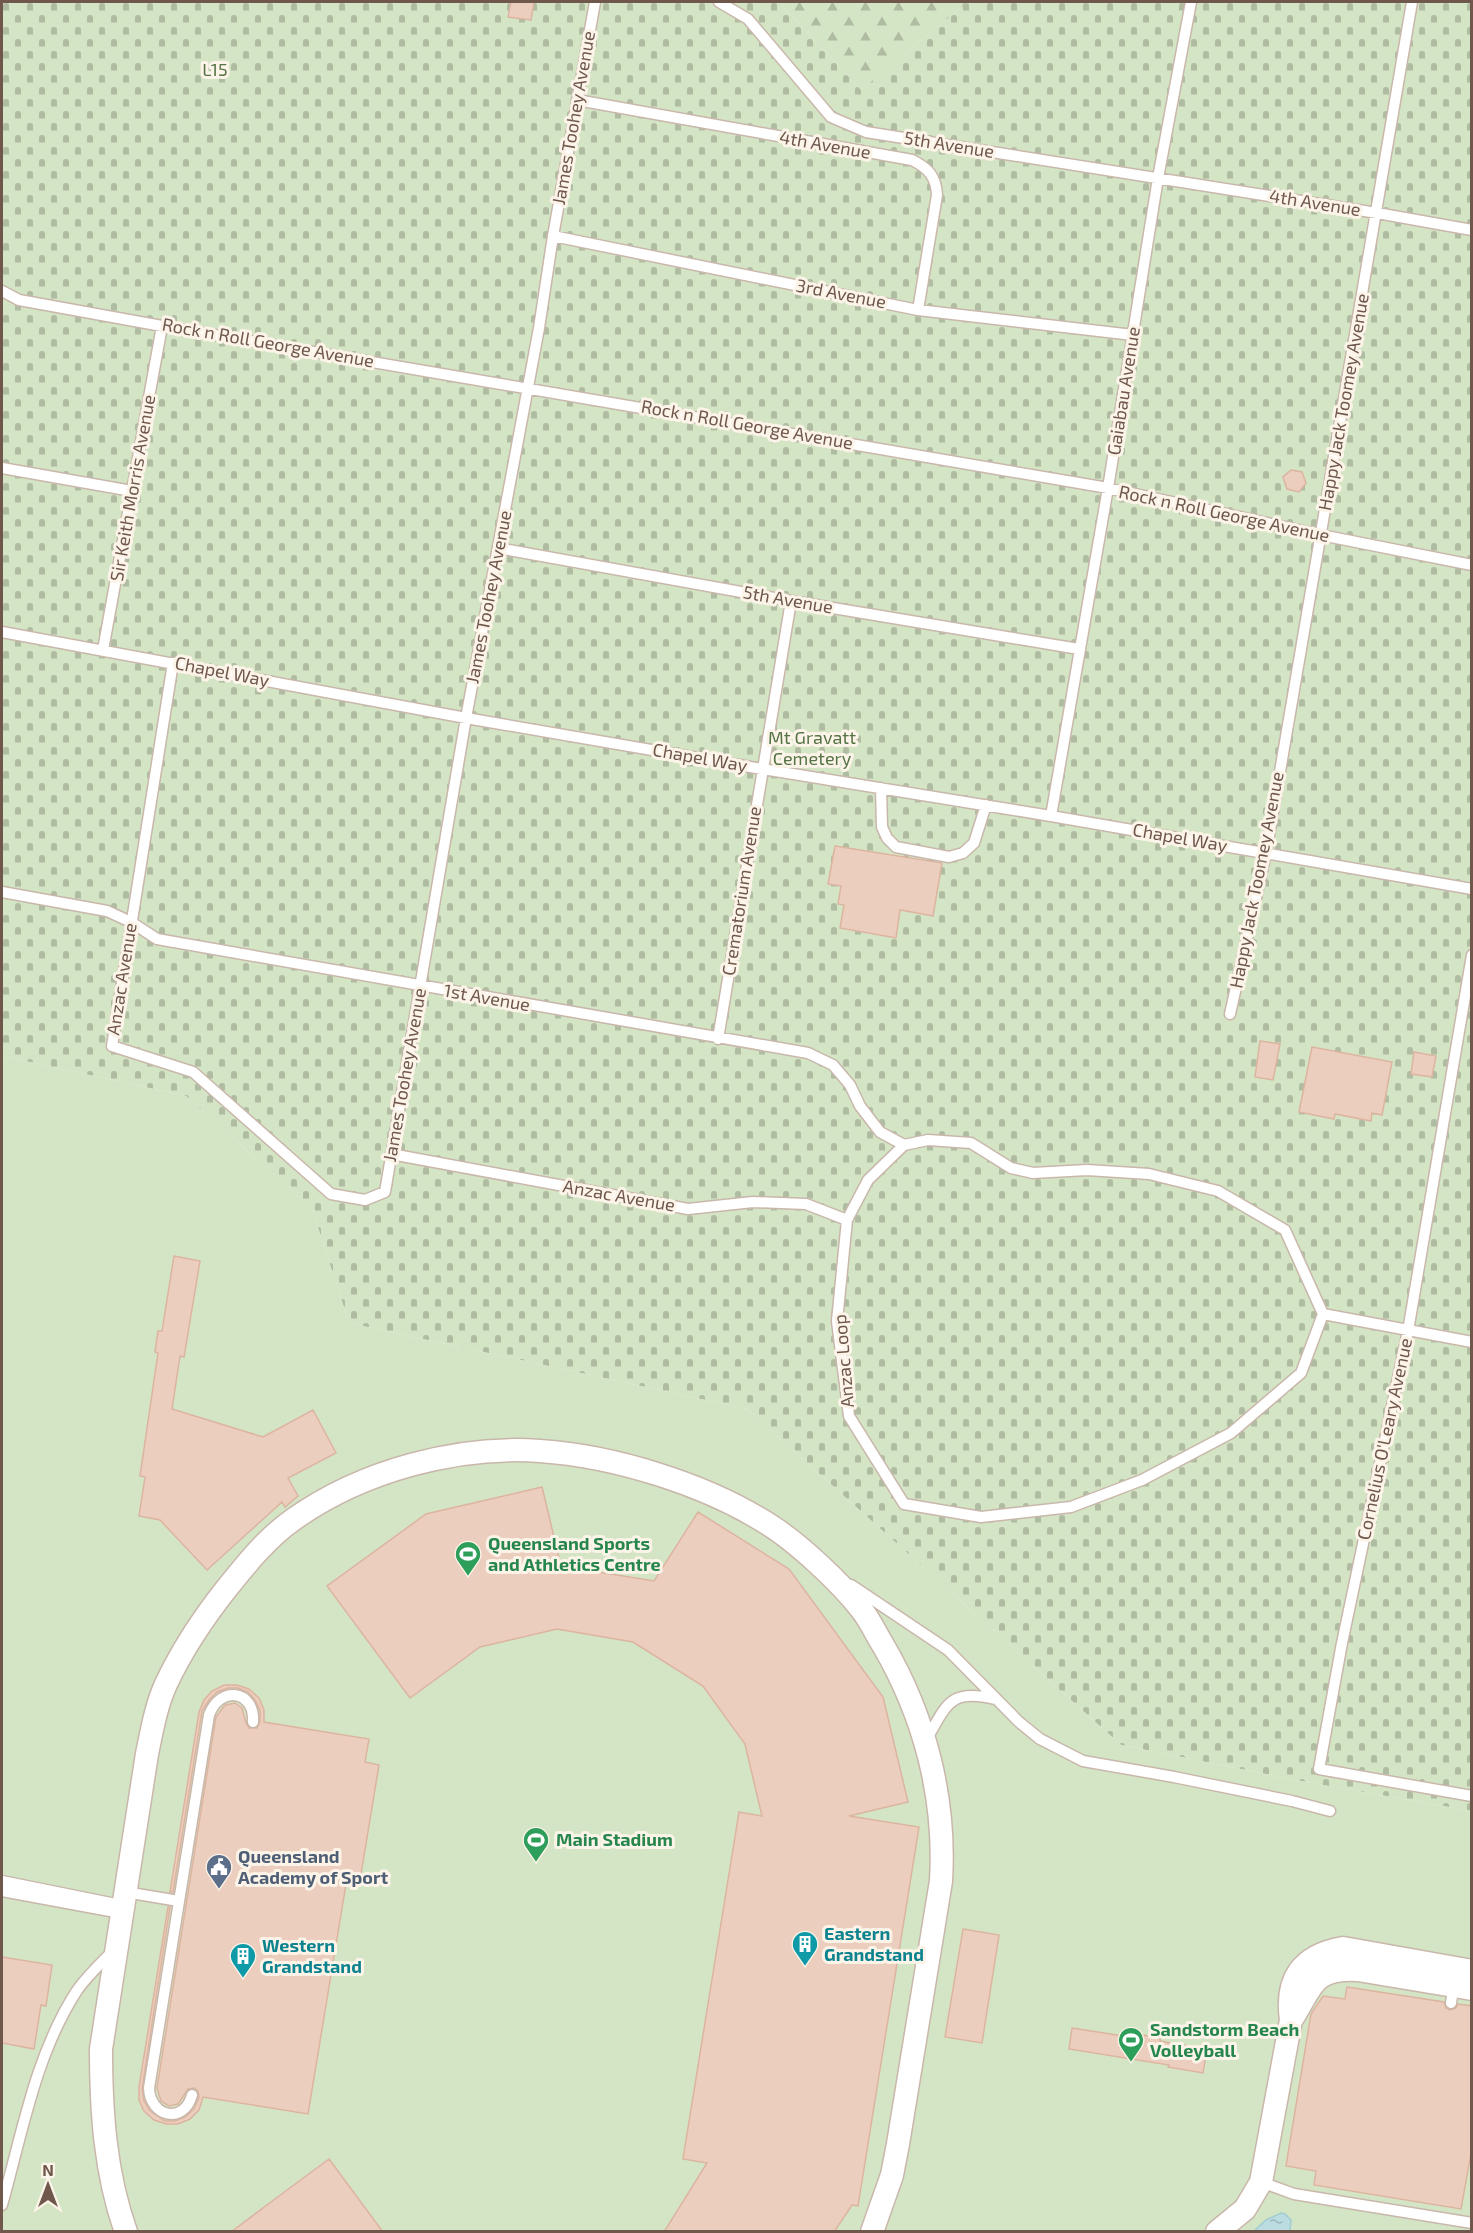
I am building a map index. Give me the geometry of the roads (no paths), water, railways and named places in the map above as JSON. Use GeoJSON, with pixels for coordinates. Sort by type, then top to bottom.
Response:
{"type":"FeatureCollection","features":[{"type":"Feature","properties":{"kind":"street"},"geometry":{"type":"LineString","coordinates":[[126,2232],[114,2199],[109,2171],[101,2088],[101,2049],[147,1754],[156,1711],[166,1685],[209,1610],[254,1555],[293,1519],[382,1473],[430,1460],[489,1451],[539,1451],[594,1458],[651,1472],[706,1492],[768,1524],[814,1561],[862,1610],[902,1679],[926,1741],[940,1809],[943,1847],[941,1881],[898,2144],[892,2175],[872,2232]]}},
{"type":"Feature","properties":{"kind":"street"},"geometry":{"type":"LineString","coordinates":[[1217,2232],[1245,2209],[1261,2182],[1291,2020],[1288,2003],[1291,1986],[1299,1971],[1311,1959],[1326,1951],[1343,1948],[1461,1983]]}},
{"type":"Feature","properties":{"kind":"lane","name":"James Toohey Avenue"},"geometry":{"type":"LineString","coordinates":[[385,1192],[466,718],[528,387],[595,2]]}},
{"type":"Feature","properties":{"kind":"lane","name":"5th Avenue"},"geometry":{"type":"LineString","coordinates":[[719,2],[748,19],[831,117],[866,132],[1158,178]]}},
{"type":"Feature","properties":{"kind":"lane","name":"Gaiabau Avenue"},"geometry":{"type":"LineString","coordinates":[[1051,816],[1108,488],[1158,178],[1191,2]]}},
{"type":"Feature","properties":{"kind":"lane","name":"Happy Jack Toomey Avenue"},"geometry":{"type":"LineString","coordinates":[[1230,1014],[1266,853],[1412,2]]}},
{"type":"Feature","properties":{"kind":"lane","name":"4th Avenue"},"geometry":{"type":"LineString","coordinates":[[577,100],[912,160],[924,166],[932,175],[937,195],[918,310]]}},
{"type":"Feature","properties":{"kind":"lane","name":"4th Avenue"},"geometry":{"type":"LineString","coordinates":[[1158,178],[1472,230]]}},
{"type":"Feature","properties":{"kind":"lane","name":"3rd Avenue"},"geometry":{"type":"LineString","coordinates":[[553,236],[918,310],[1133,335]]}},
{"type":"Feature","properties":{"kind":"lane","name":"Rock n Roll George Avenue"},"geometry":{"type":"LineString","coordinates":[[2,291],[19,300],[162,326],[1108,488],[1321,535],[1472,564]]}},
{"type":"Feature","properties":{"kind":"lane","name":"Sir Keith Morris Avenue"},"geometry":{"type":"LineString","coordinates":[[103,650],[162,326]]}},
{"type":"Feature","properties":{"kind":"lane"},"geometry":{"type":"LineString","coordinates":[[2,468],[132,491]]}},
{"type":"Feature","properties":{"kind":"lane","name":"5th Avenue"},"geometry":{"type":"LineString","coordinates":[[498,548],[791,601],[1079,649]]}},
{"type":"Feature","properties":{"kind":"lane","name":"Crematorium Avenue"},"geometry":{"type":"LineString","coordinates":[[718,1039],[791,601]]}},
{"type":"Feature","properties":{"kind":"lane","name":"Chapel Way"},"geometry":{"type":"LineString","coordinates":[[2,632],[466,718],[1472,889]]}},
{"type":"Feature","properties":{"kind":"lane","name":"Anzac Avenue"},"geometry":{"type":"LineString","coordinates":[[173,663],[112,1046],[193,1072],[331,1194],[365,1200],[385,1192]]}},
{"type":"Feature","properties":{"kind":"lane"},"geometry":{"type":"LineString","coordinates":[[881,788],[882,827],[887,838],[897,847],[949,857],[963,853],[974,843],[986,805]]}},
{"type":"Feature","properties":{"kind":"lane","name":"1st Avenue"},"geometry":{"type":"LineString","coordinates":[[2,892],[106,910],[131,922],[157,939],[808,1053],[833,1065],[850,1085],[860,1106],[880,1132],[904,1144]]}},
{"type":"Feature","properties":{"kind":"lane","name":"Cornelius O'Leary Avenue"},"geometry":{"type":"LineString","coordinates":[[1472,955],[1408,1331],[1342,1644],[1319,1769],[1472,1796]]}},
{"type":"Feature","properties":{"kind":"lane"},"geometry":{"type":"LineString","coordinates":[[904,1144],[928,1140],[971,1143],[1011,1168],[1034,1173],[1087,1170],[1149,1174],[1218,1191],[1286,1230],[1323,1314],[1472,1342]]}},
{"type":"Feature","properties":{"kind":"lane","name":"Anzac Loop"},"geometry":{"type":"LineString","coordinates":[[904,1144],[868,1180],[847,1220],[837,1321],[849,1416],[904,1504],[981,1517],[1071,1507],[1142,1480],[1232,1432],[1301,1373],[1323,1314]]}},
{"type":"Feature","properties":{"kind":"lane","name":"Anzac Avenue"},"geometry":{"type":"LineString","coordinates":[[391,1154],[688,1209],[753,1203],[806,1204],[847,1220]]}},
{"type":"Feature","properties":{"kind":"lane"},"geometry":{"type":"LineString","coordinates":[[814,1561],[948,1650],[996,1699],[1040,1739],[1083,1761],[1174,1777],[1330,1811]]}},
{"type":"Feature","properties":{"kind":"lane"},"geometry":{"type":"LineString","coordinates":[[192,2095],[190,2104],[184,2110],[176,2114],[167,2114],[159,2111],[153,2105],[149,2097],[149,2088],[209,1715],[213,1705],[219,1699],[226,1695],[235,1695],[244,1698],[250,1704],[254,1712],[253,1722]]}},
{"type":"Feature","properties":{"kind":"lane"},"geometry":{"type":"LineString","coordinates":[[926,1741],[945,1708],[957,1698],[969,1695],[996,1699]]}},
{"type":"Feature","properties":{"kind":"lane"},"geometry":{"type":"LineString","coordinates":[[2,1881],[111,1903],[179,1901]]}},
{"type":"Feature","properties":{"kind":"lane"},"geometry":{"type":"LineString","coordinates":[[2,1891],[110,1911],[123,1901]]}},
{"type":"Feature","properties":{"kind":"lane"},"geometry":{"type":"LineString","coordinates":[[2,2205],[42,2061],[55,2031],[77,1991],[116,1948]]}},
{"type":"Feature","properties":{"kind":"lane"},"geometry":{"type":"LineString","coordinates":[[1261,2182],[1294,2194],[1472,2223]]}},
{"type":"Feature","properties":{"kind":"water"},"geometry":{"type":"Polygon","coordinates":[[[1281,2213],[1291,2220],[1290,2231],[1254,2231],[1266,2220],[1281,2213]]]}},
{"type":"Feature","properties":{"kind":"place","name":"Queensland Sports and Athletics Centre"},"geometry":{"type":"Point","coordinates":[468,1577]}},
{"type":"Feature","properties":{"kind":"place","name":"Main Stadium"},"geometry":{"type":"Point","coordinates":[536,1863]}},
{"type":"Feature","properties":{"kind":"place","name":"Queensland Academy of Sport"},"geometry":{"type":"Point","coordinates":[219,1890]}},
{"type":"Feature","properties":{"kind":"place","name":"Eastern Grandstand"},"geometry":{"type":"Point","coordinates":[805,1967]}},
{"type":"Feature","properties":{"kind":"place","name":"Western Grandstand"},"geometry":{"type":"Point","coordinates":[243,1979]}},
{"type":"Feature","properties":{"kind":"place","name":"Sandstorm Beach Volleyball"},"geometry":{"type":"Point","coordinates":[1131,2063]}},
{"type":"Feature","properties":{"kind":"park label","name":"L15"},"geometry":{"type":"Point","coordinates":[215,70]}},
{"type":"Feature","properties":{"kind":"park label","name":"Mt Gravatt Cemetery"},"geometry":{"type":"Point","coordinates":[812,748]}}]}
